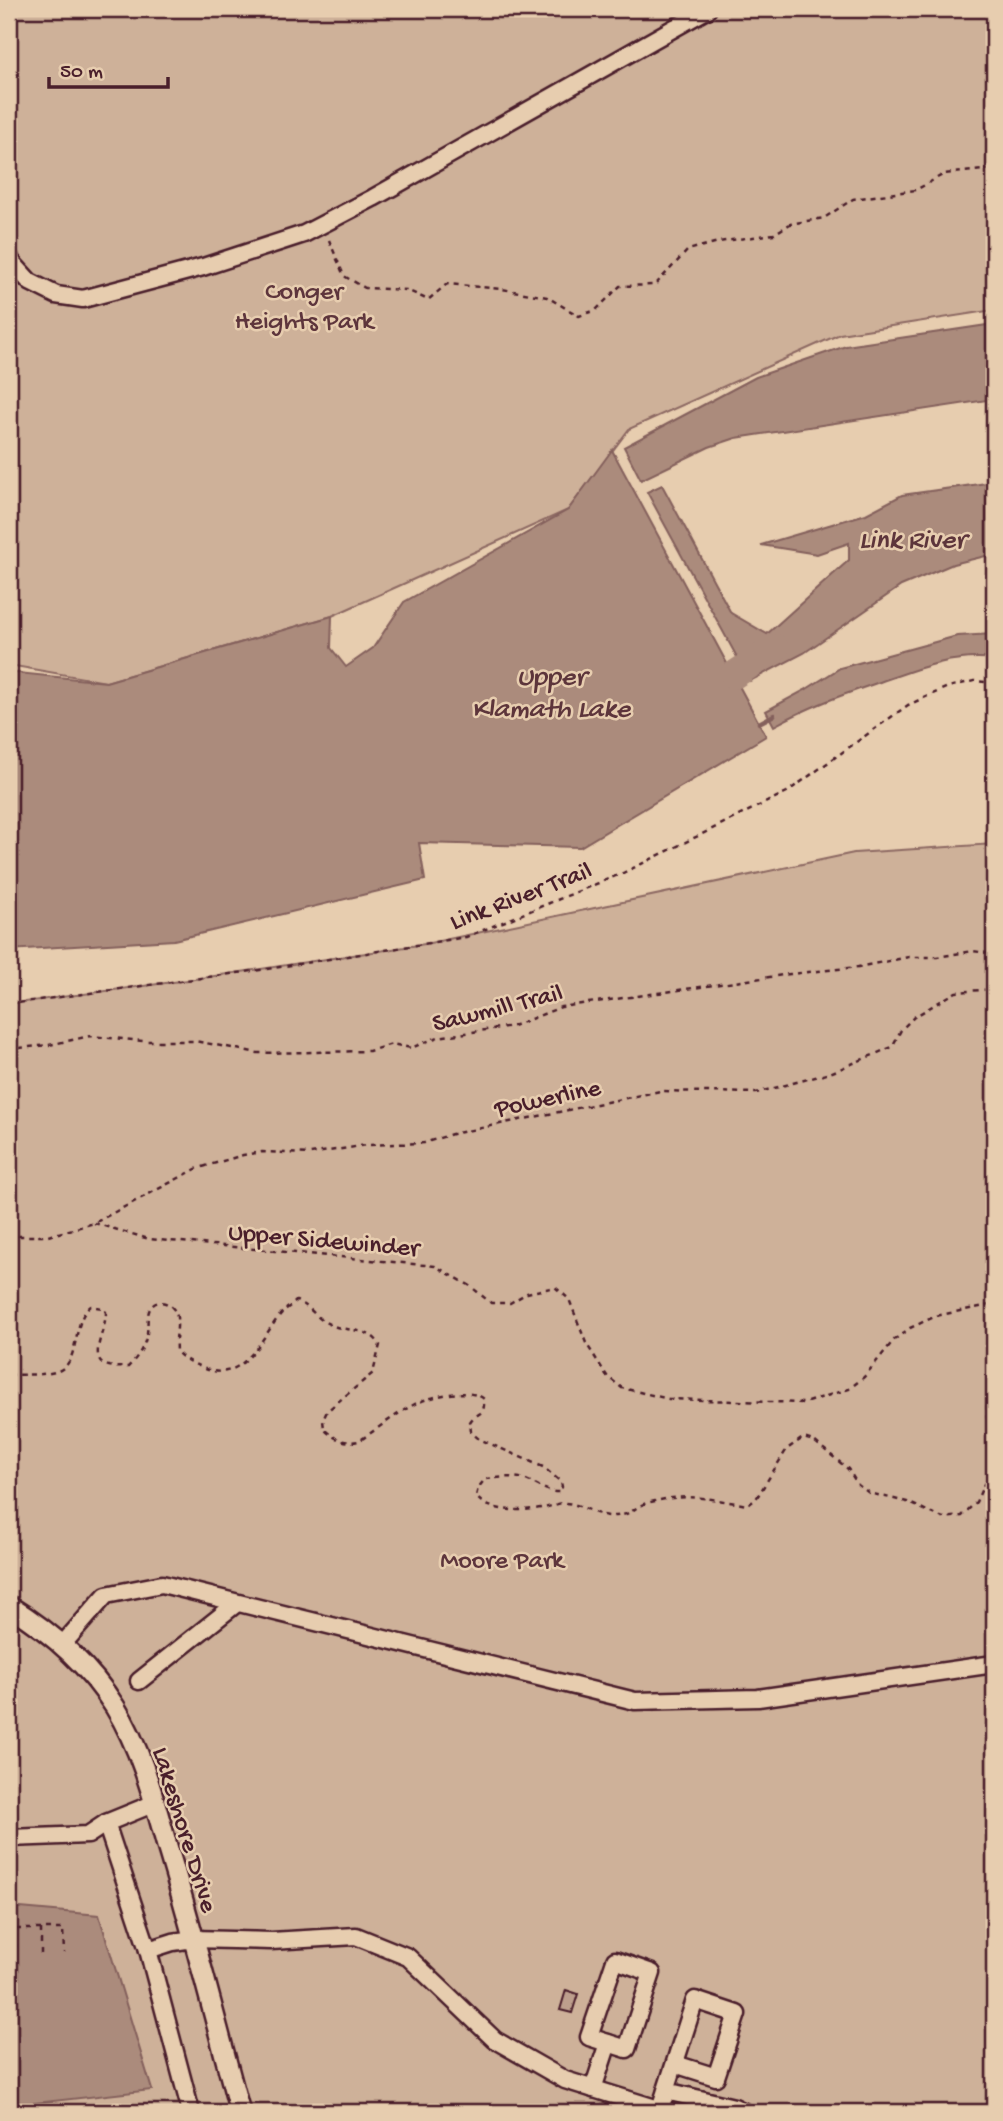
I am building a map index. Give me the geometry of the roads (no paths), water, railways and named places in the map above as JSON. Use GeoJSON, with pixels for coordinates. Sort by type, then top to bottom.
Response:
{"type":"FeatureCollection","features":[{"type":"Feature","properties":{"kind":"main road","name":"Lakeshore Drive"},"geometry":{"type":"LineString","coordinates":[[9,1606],[63,1644],[98,1682],[116,1709],[145,1772],[240,2112]]}},
{"type":"Feature","properties":{"kind":"street"},"geometry":{"type":"LineString","coordinates":[[9,256],[30,282],[56,295],[82,299],[203,267],[304,233],[373,198],[708,9]]}},
{"type":"Feature","properties":{"kind":"street"},"geometry":{"type":"LineString","coordinates":[[63,1644],[106,1595],[162,1584],[635,1700],[758,1698],[994,1664]]}},
{"type":"Feature","properties":{"kind":"street"},"geometry":{"type":"LineString","coordinates":[[139,1681],[237,1603]]}},
{"type":"Feature","properties":{"kind":"street"},"geometry":{"type":"LineString","coordinates":[[9,1838],[88,1835],[106,1823],[155,1803]]}},
{"type":"Feature","properties":{"kind":"street"},"geometry":{"type":"LineString","coordinates":[[106,1823],[148,1950],[191,2112]]}},
{"type":"Feature","properties":{"kind":"street"},"geometry":{"type":"LineString","coordinates":[[148,1950],[193,1939],[271,1941],[356,1936],[408,1957],[495,2040],[565,2080],[664,2111],[666,2091],[695,2000],[737,2014],[716,2077],[675,2064]]}},
{"type":"Feature","properties":{"kind":"street"},"geometry":{"type":"LineString","coordinates":[[615,1960],[652,1973],[627,2049],[608,2043],[589,2037],[615,1960]]}},
{"type":"Feature","properties":{"kind":"street"},"geometry":{"type":"LineString","coordinates":[[593,2089],[608,2043]]}},
{"type":"Feature","properties":{"kind":"street"},"geometry":{"type":"LineString","coordinates":[[666,2091],[734,2107],[744,2112]]}},
{"type":"Feature","properties":{"kind":"water"},"geometry":{"type":"Polygon","coordinates":[[[994,324],[994,399],[736,438],[709,447],[641,480],[624,447],[756,377],[846,346],[994,324]]]}},
{"type":"Feature","properties":{"kind":"water","name":"Upper Klamath Lake"},"geometry":{"type":"Polygon","coordinates":[[[612,450],[766,736],[580,847],[419,843],[425,880],[174,940],[9,950],[9,672],[106,682],[332,616],[331,648],[346,667],[373,648],[404,602],[568,510],[612,450]]]}},
{"type":"Feature","properties":{"kind":"water","name":"Link River"},"geometry":{"type":"Polygon","coordinates":[[[994,482],[994,554],[953,564],[901,586],[804,653],[750,681],[647,492],[662,485],[731,613],[767,634],[849,560],[849,543],[817,554],[761,545],[866,514],[902,495],[994,482]]]}},
{"type":"Feature","properties":{"kind":"water"},"geometry":{"type":"Polygon","coordinates":[[[994,634],[994,659],[963,659],[918,669],[848,693],[774,726],[766,711],[840,668],[957,636],[994,634]]]}},
{"type":"Feature","properties":{"kind":"water"},"geometry":{"type":"Polygon","coordinates":[[[9,1907],[99,1915],[152,2090],[9,2106],[9,1907]]]}},
{"type":"Feature","properties":{"kind":"waterway","name":"Link River"},"geometry":{"type":"LineString","coordinates":[[734,675],[775,648]]}},
{"type":"Feature","properties":{"kind":"waterway"},"geometry":{"type":"LineString","coordinates":[[759,723],[774,715]]}},
{"type":"Feature","properties":{"kind":"park label","name":"Conger Heights Park"},"geometry":{"type":"Point","coordinates":[304,304]}},
{"type":"Feature","properties":{"kind":"park label","name":"Moore Park"},"geometry":{"type":"Point","coordinates":[502,1558]}}]}
